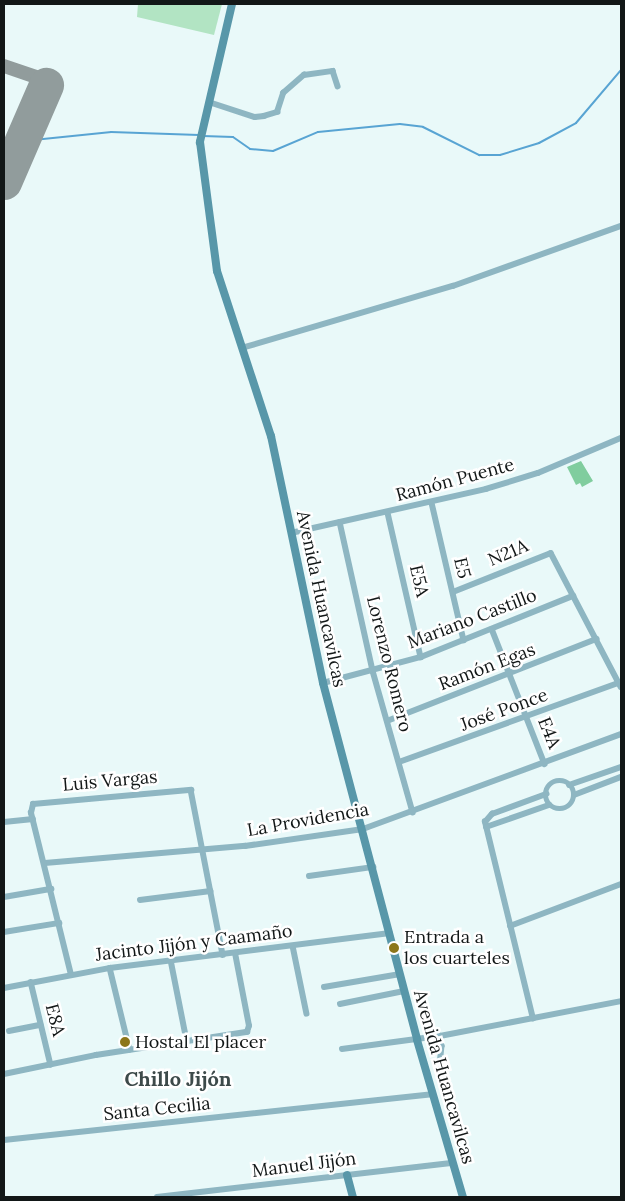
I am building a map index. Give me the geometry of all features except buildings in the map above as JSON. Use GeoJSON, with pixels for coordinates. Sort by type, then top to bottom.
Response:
{"type":"FeatureCollection","features":[{"type":"Feature","properties":{"kind":"street","name":"Avenida Huancavilcas"},"geometry":{"type":"LineString","coordinates":[[232,4],[200,142],[217,271],[270,436],[323,683],[363,829],[417,1040],[462,1197]]}},
{"type":"Feature","properties":{"kind":"street"},"geometry":{"type":"LineString","coordinates":[[209,102],[255,117],[264,116],[276,112],[283,92],[304,75],[333,71],[338,86]]}},
{"type":"Feature","properties":{"kind":"street"},"geometry":{"type":"LineString","coordinates":[[242,348],[453,286],[621,226]]}},
{"type":"Feature","properties":{"kind":"street","name":"Ramón Puente"},"geometry":{"type":"LineString","coordinates":[[291,533],[432,503],[538,473],[621,438]]}},
{"type":"Feature","properties":{"kind":"street","name":"E5"},"geometry":{"type":"LineString","coordinates":[[432,503],[464,640]]}},
{"type":"Feature","properties":{"kind":"street","name":"E5A"},"geometry":{"type":"LineString","coordinates":[[388,513],[421,657]]}},
{"type":"Feature","properties":{"kind":"street","name":"Lorenzo Romero"},"geometry":{"type":"LineString","coordinates":[[340,522],[373,671],[414,812]]}},
{"type":"Feature","properties":{"kind":"street","name":"N21A"},"geometry":{"type":"LineString","coordinates":[[452,592],[548,553],[554,554],[573,596]]}},
{"type":"Feature","properties":{"kind":"street"},"geometry":{"type":"LineString","coordinates":[[573,596],[620,685]]}},
{"type":"Feature","properties":{"kind":"street","name":"Mariano Castillo"},"geometry":{"type":"LineString","coordinates":[[323,683],[421,657],[573,596]]}},
{"type":"Feature","properties":{"kind":"street","name":"E4A"},"geometry":{"type":"LineString","coordinates":[[492,629],[545,764]]}},
{"type":"Feature","properties":{"kind":"street","name":"Ramón Egas"},"geometry":{"type":"LineString","coordinates":[[387,721],[510,675],[596,639]]}},
{"type":"Feature","properties":{"kind":"street","name":"José Ponce"},"geometry":{"type":"LineString","coordinates":[[399,762],[620,685]]}},
{"type":"Feature","properties":{"kind":"street","name":"La Providencia"},"geometry":{"type":"LineString","coordinates":[[45,863],[202,850],[363,829],[545,764],[621,734]]}},
{"type":"Feature","properties":{"kind":"street"},"geometry":{"type":"LineString","coordinates":[[533,1018],[485,822],[492,814],[546,794],[555,782],[569,785],[621,767]]}},
{"type":"Feature","properties":{"kind":"street"},"geometry":{"type":"LineString","coordinates":[[486,827],[549,804],[565,808],[574,795],[621,777]]}},
{"type":"Feature","properties":{"kind":"street"},"geometry":{"type":"LineString","coordinates":[[569,785],[574,795]]}},
{"type":"Feature","properties":{"kind":"street","name":"Luis Vargas"},"geometry":{"type":"LineString","coordinates":[[33,819],[30,807],[33,804],[189,789],[194,799],[202,850]]}},
{"type":"Feature","properties":{"kind":"street"},"geometry":{"type":"LineString","coordinates":[[546,794],[549,804]]}},
{"type":"Feature","properties":{"kind":"street"},"geometry":{"type":"LineString","coordinates":[[4,822],[33,819],[71,975]]}},
{"type":"Feature","properties":{"kind":"street"},"geometry":{"type":"LineString","coordinates":[[202,850],[223,955]]}},
{"type":"Feature","properties":{"kind":"street"},"geometry":{"type":"LineString","coordinates":[[309,876],[373,867]]}},
{"type":"Feature","properties":{"kind":"street"},"geometry":{"type":"LineString","coordinates":[[510,926],[621,884]]}},
{"type":"Feature","properties":{"kind":"street"},"geometry":{"type":"LineString","coordinates":[[4,897],[51,890]]}},
{"type":"Feature","properties":{"kind":"street"},"geometry":{"type":"LineString","coordinates":[[140,900],[210,891]]}},
{"type":"Feature","properties":{"kind":"street"},"geometry":{"type":"LineString","coordinates":[[4,932],[59,923]]}},
{"type":"Feature","properties":{"kind":"street","name":"Jacinto Jijón y Caamaño"},"geometry":{"type":"LineString","coordinates":[[4,988],[110,968],[390,933]]}},
{"type":"Feature","properties":{"kind":"street"},"geometry":{"type":"LineString","coordinates":[[293,946],[308,1014]]}},
{"type":"Feature","properties":{"kind":"street"},"geometry":{"type":"LineString","coordinates":[[4,1074],[51,1064],[249,1030],[235,953]]}},
{"type":"Feature","properties":{"kind":"street"},"geometry":{"type":"LineString","coordinates":[[171,960],[186,1041]]}},
{"type":"Feature","properties":{"kind":"street"},"geometry":{"type":"LineString","coordinates":[[110,968],[130,1050]]}},
{"type":"Feature","properties":{"kind":"street"},"geometry":{"type":"LineString","coordinates":[[324,987],[400,974]]}},
{"type":"Feature","properties":{"kind":"street","name":"E8A"},"geometry":{"type":"LineString","coordinates":[[31,982],[51,1064]]}},
{"type":"Feature","properties":{"kind":"street"},"geometry":{"type":"LineString","coordinates":[[340,1004],[404,991]]}},
{"type":"Feature","properties":{"kind":"street"},"geometry":{"type":"LineString","coordinates":[[342,1049],[417,1040],[621,1002]]}},
{"type":"Feature","properties":{"kind":"street"},"geometry":{"type":"LineString","coordinates":[[9,1031],[40,1024]]}},
{"type":"Feature","properties":{"kind":"street"},"geometry":{"type":"LineString","coordinates":[[436,1036],[442,1046],[439,1073]]}},
{"type":"Feature","properties":{"kind":"street","name":"Santa Cecilia"},"geometry":{"type":"LineString","coordinates":[[4,1140],[432,1094]]}},
{"type":"Feature","properties":{"kind":"street","name":"Manuel Jijón"},"geometry":{"type":"LineString","coordinates":[[158,1197],[453,1163]]}},
{"type":"Feature","properties":{"kind":"street"},"geometry":{"type":"LineString","coordinates":[[347,1176],[353,1197]]}},
{"type":"Feature","properties":{"kind":"green space"},"geometry":{"type":"Polygon","coordinates":[[[138,4],[222,4],[214,35],[137,17],[138,4]]]}},
{"type":"Feature","properties":{"kind":"green space"},"geometry":{"type":"Polygon","coordinates":[[[581,461],[593,481],[582,487],[580,483],[576,485],[567,467],[581,461]]]}},
{"type":"Feature","properties":{"kind":"waterway"},"geometry":{"type":"LineString","coordinates":[[203,136],[233,137],[250,149],[273,151],[318,132],[400,124],[423,127],[479,155],[500,155],[539,143],[576,123],[621,70]]}},
{"type":"Feature","properties":{"kind":"waterway"},"geometry":{"type":"LineString","coordinates":[[4,143],[111,132],[199,135]]}},
{"type":"Feature","properties":{"kind":"taxiway"},"geometry":{"type":"LineString","coordinates":[[4,66],[45,80],[46,85]]}},
{"type":"Feature","properties":{"kind":"taxiway"},"geometry":{"type":"LineString","coordinates":[[4,161],[14,160]]}},
{"type":"Feature","properties":{"kind":"runway"},"geometry":{"type":"LineString","coordinates":[[4,182],[46,85]]}},
{"type":"Feature","properties":{"kind":"place","name":"Entrada a los cuarteles"},"geometry":{"type":"Point","coordinates":[394,948]}},
{"type":"Feature","properties":{"kind":"place","name":"Hostal El placer"},"geometry":{"type":"Point","coordinates":[125,1042]}},
{"type":"Feature","properties":{"kind":"district","name":"Chillo Jijón"},"geometry":{"type":"Point","coordinates":[178,1078]}}]}
